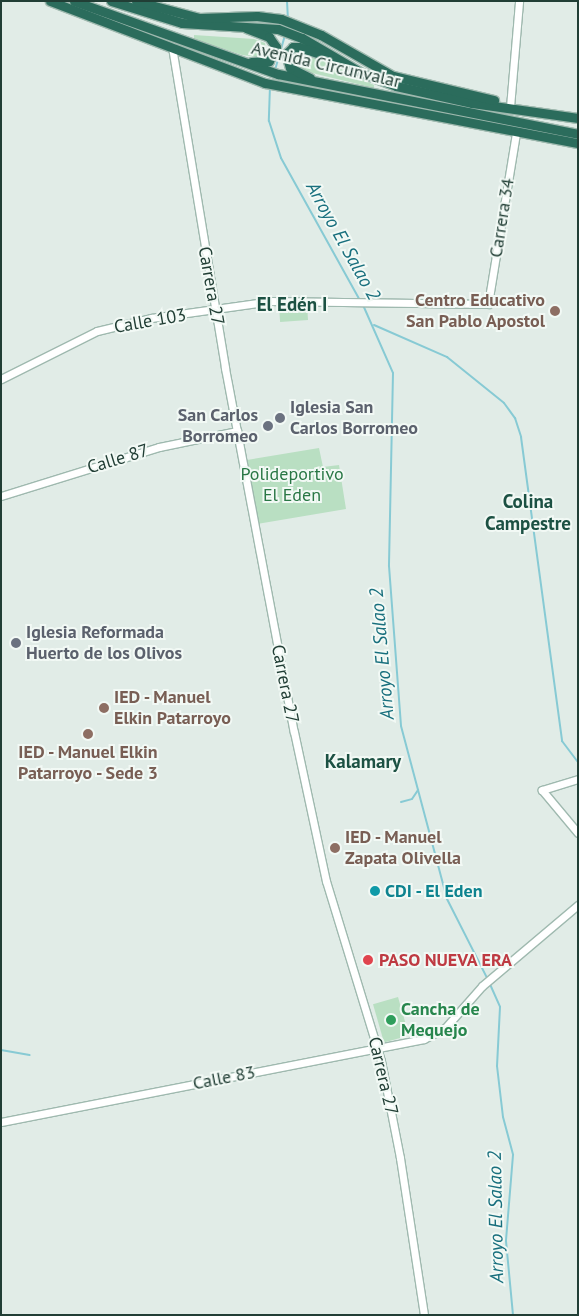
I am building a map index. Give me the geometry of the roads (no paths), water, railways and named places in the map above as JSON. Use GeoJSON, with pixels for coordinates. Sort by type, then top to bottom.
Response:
{"type":"FeatureCollection","features":[{"type":"Feature","properties":{"kind":"highway"},"geometry":{"type":"LineString","coordinates":[[50,1],[265,83],[516,133],[578,143]]}},
{"type":"Feature","properties":{"kind":"highway","name":"Avenida Circunvalar"},"geometry":{"type":"LineString","coordinates":[[74,1],[236,62],[273,73],[578,134]]}},
{"type":"Feature","properties":{"kind":"highway","name":"Avenida Circunvalar"},"geometry":{"type":"LineString","coordinates":[[111,1],[150,16],[182,23],[244,27],[280,24],[289,32],[338,60],[396,86],[472,103],[578,118]]}},
{"type":"Feature","properties":{"kind":"highway"},"geometry":{"type":"LineString","coordinates":[[136,1],[200,18],[280,24],[292,23],[321,35],[392,76],[510,107]]}},
{"type":"Feature","properties":{"kind":"highway"},"geometry":{"type":"LineString","coordinates":[[236,62],[263,63],[276,53],[274,42],[269,37],[244,27]]}},
{"type":"Feature","properties":{"kind":"highway"},"geometry":{"type":"LineString","coordinates":[[334,86],[295,71],[286,59],[289,49],[299,46],[338,60]]}},
{"type":"Feature","properties":{"kind":"street"},"geometry":{"type":"LineString","coordinates":[[510,107],[519,1]]}},
{"type":"Feature","properties":{"kind":"street","name":"Carrera 27"},"geometry":{"type":"LineString","coordinates":[[172,47],[237,431],[314,830],[326,882],[378,1048],[395,1129],[424,1315]]}},
{"type":"Feature","properties":{"kind":"street","name":"Carrera 34"},"geometry":{"type":"LineString","coordinates":[[488,304],[516,133]]}},
{"type":"Feature","properties":{"kind":"street","name":"Calle 103"},"geometry":{"type":"LineString","coordinates":[[1,378],[97,331],[151,318],[272,301],[351,304],[488,304]]}},
{"type":"Feature","properties":{"kind":"street","name":"Calle 87"},"geometry":{"type":"LineString","coordinates":[[1,496],[160,446],[237,431]]}},
{"type":"Feature","properties":{"kind":"street"},"geometry":{"type":"LineString","coordinates":[[578,779],[542,790],[578,833]]}},
{"type":"Feature","properties":{"kind":"street","name":"Calle 83"},"geometry":{"type":"LineString","coordinates":[[1,1122],[424,1039],[444,1028],[482,986],[578,905]]}},
{"type":"Feature","properties":{"kind":"waterway","name":"Arroyo El Salao 2"},"geometry":{"type":"LineString","coordinates":[[287,1],[288,19]]}},
{"type":"Feature","properties":{"kind":"waterway","name":"Arroyo El Salao 2"},"geometry":{"type":"LineString","coordinates":[[275,70],[285,36]]}},
{"type":"Feature","properties":{"kind":"waterway","name":"Arroyo El Salao 2"},"geometry":{"type":"LineString","coordinates":[[270,86],[269,121],[281,158],[359,299]]}},
{"type":"Feature","properties":{"kind":"waterway","name":"Arroyo El Salao 2"},"geometry":{"type":"LineString","coordinates":[[363,305],[393,373],[389,566],[401,726],[447,899],[487,978]]}},
{"type":"Feature","properties":{"kind":"waterway"},"geometry":{"type":"LineString","coordinates":[[374,325],[447,357],[504,403],[515,418],[521,437],[562,741],[578,762]]}},
{"type":"Feature","properties":{"kind":"waterway"},"geometry":{"type":"LineString","coordinates":[[401,802],[412,799],[418,790]]}},
{"type":"Feature","properties":{"kind":"waterway","name":"Arroyo El Salao 2"},"geometry":{"type":"LineString","coordinates":[[489,982],[500,1007],[497,1066],[503,1117],[513,1155],[506,1241],[513,1315]]}},
{"type":"Feature","properties":{"kind":"waterway"},"geometry":{"type":"LineString","coordinates":[[1,1050],[30,1055]]}},
{"type":"Feature","properties":{"kind":"place","name":"Centro Educativo San Pablo Apostol"},"geometry":{"type":"Point","coordinates":[555,311]}},
{"type":"Feature","properties":{"kind":"place","name":"Iglesia San Carlos Borromeo"},"geometry":{"type":"Point","coordinates":[280,418]}},
{"type":"Feature","properties":{"kind":"place","name":"San Carlos Borromeo"},"geometry":{"type":"Point","coordinates":[268,426]}},
{"type":"Feature","properties":{"kind":"place","name":"Iglesia Reformada Huerto de los Olivos"},"geometry":{"type":"Point","coordinates":[16,643]}},
{"type":"Feature","properties":{"kind":"place","name":"IED - Manuel Elkin Patarroyo"},"geometry":{"type":"Point","coordinates":[104,708]}},
{"type":"Feature","properties":{"kind":"place","name":"IED - Manuel Elkin Patarroyo - Sede 3"},"geometry":{"type":"Point","coordinates":[88,734]}},
{"type":"Feature","properties":{"kind":"place","name":"IED - Manuel Zapata Olivella"},"geometry":{"type":"Point","coordinates":[335,848]}},
{"type":"Feature","properties":{"kind":"place","name":"CDI - El Eden"},"geometry":{"type":"Point","coordinates":[375,891]}},
{"type":"Feature","properties":{"kind":"place","name":"PASO NUEVA ERA"},"geometry":{"type":"Point","coordinates":[368,960]}},
{"type":"Feature","properties":{"kind":"place","name":"Cancha de Mequejo"},"geometry":{"type":"Point","coordinates":[391,1020]}},
{"type":"Feature","properties":{"kind":"district","name":"El Edén I"},"geometry":{"type":"Point","coordinates":[292,305]}},
{"type":"Feature","properties":{"kind":"district","name":"Colina Campestre"},"geometry":{"type":"Point","coordinates":[528,513]}},
{"type":"Feature","properties":{"kind":"district","name":"Kalamary"},"geometry":{"type":"Point","coordinates":[363,762]}},
{"type":"Feature","properties":{"kind":"park label","name":"Polideportivo El Eden"},"geometry":{"type":"Point","coordinates":[292,485]}}]}
